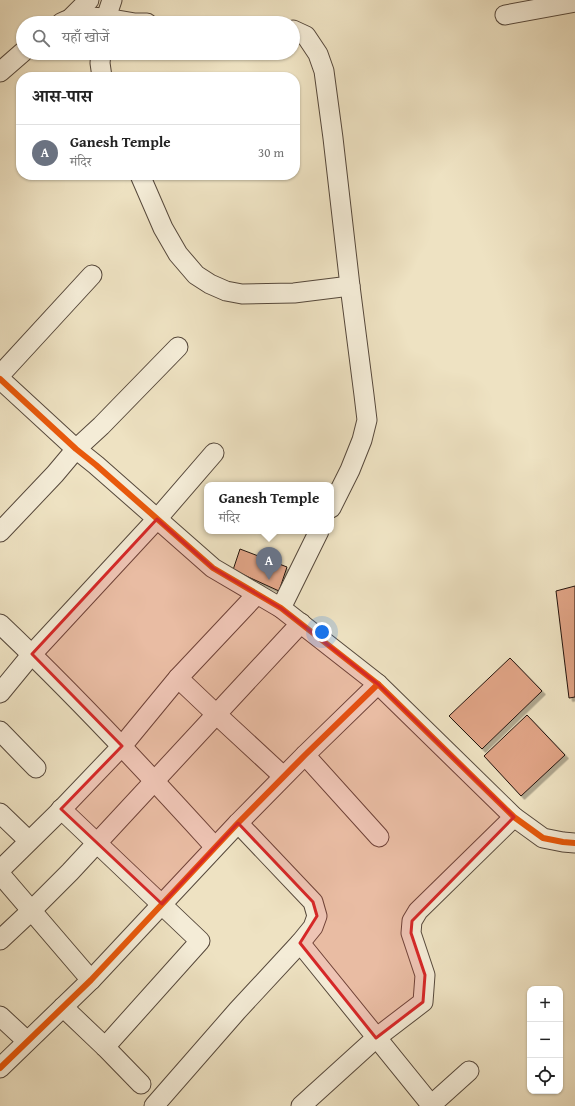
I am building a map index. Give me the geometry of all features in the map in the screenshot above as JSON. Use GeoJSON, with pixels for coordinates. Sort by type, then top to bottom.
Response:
{"type":"FeatureCollection","features":[{"type":"Feature","properties":{"kind":"street"},"geometry":{"type":"LineString","coordinates":[[71,16],[89,0]]}},
{"type":"Feature","properties":{"kind":"street"},"geometry":{"type":"LineString","coordinates":[[505,15],[575,2]]}},
{"type":"Feature","properties":{"kind":"street"},"geometry":{"type":"LineString","coordinates":[[95,16],[108,14]]}},
{"type":"Feature","properties":{"kind":"street"},"geometry":{"type":"LineString","coordinates":[[300,33],[306,36],[318,54],[324,71],[367,420],[362,440],[350,470],[334,502]]}},
{"type":"Feature","properties":{"kind":"street"},"geometry":{"type":"LineString","coordinates":[[0,72],[16,58]]}},
{"type":"Feature","properties":{"kind":"street"},"geometry":{"type":"LineString","coordinates":[[100,60],[101,72]]}},
{"type":"Feature","properties":{"kind":"street"},"geometry":{"type":"LineString","coordinates":[[142,180],[163,228],[178,254],[196,275],[210,284],[226,291],[242,294],[294,293],[350,286]]}},
{"type":"Feature","properties":{"kind":"street"},"geometry":{"type":"LineString","coordinates":[[0,375],[92,275]]}},
{"type":"Feature","properties":{"kind":"street"},"geometry":{"type":"LineString","coordinates":[[0,532],[55,474],[76,449],[101,426],[178,346]]}},
{"type":"Feature","properties":{"kind":"street"},"geometry":{"type":"LineString","coordinates":[[0,379],[76,449],[213,568],[281,608],[378,684],[514,817],[543,838],[575,843]]}},
{"type":"Feature","properties":{"kind":"street"},"geometry":{"type":"LineString","coordinates":[[0,693],[32,654],[157,519],[214,453]]}},
{"type":"Feature","properties":{"kind":"street"},"geometry":{"type":"LineString","coordinates":[[281,608],[318,534]]}},
{"type":"Feature","properties":{"kind":"street"},"geometry":{"type":"LineString","coordinates":[[0,870],[122,746],[178,678],[257,594]]}},
{"type":"Feature","properties":{"kind":"street"},"geometry":{"type":"LineString","coordinates":[[0,940],[31,911],[97,843],[301,623]]}},
{"type":"Feature","properties":{"kind":"street"},"geometry":{"type":"LineString","coordinates":[[0,624],[32,654],[122,746],[215,847]]}},
{"type":"Feature","properties":{"kind":"street"},"geometry":{"type":"LineString","coordinates":[[178,678],[283,776]]}},
{"type":"Feature","properties":{"kind":"street"},"geometry":{"type":"LineString","coordinates":[[0,1068],[91,980],[283,776],[378,684]]}},
{"type":"Feature","properties":{"kind":"street"},"geometry":{"type":"LineString","coordinates":[[0,731],[36,768]]}},
{"type":"Feature","properties":{"kind":"street"},"geometry":{"type":"LineString","coordinates":[[304,755],[379,837]]}},
{"type":"Feature","properties":{"kind":"street"},"geometry":{"type":"LineString","coordinates":[[61,809],[200,941],[104,1047]]}},
{"type":"Feature","properties":{"kind":"street"},"geometry":{"type":"LineString","coordinates":[[0,813],[29,842]]}},
{"type":"Feature","properties":{"kind":"street"},"geometry":{"type":"LineString","coordinates":[[301,1106],[376,1038],[423,1002],[425,976],[411,933],[412,921],[418,911],[514,817]]}},
{"type":"Feature","properties":{"kind":"street"},"geometry":{"type":"LineString","coordinates":[[154,1106],[237,1011],[300,943],[313,926],[317,916],[312,902],[238,823]]}},
{"type":"Feature","properties":{"kind":"street"},"geometry":{"type":"LineString","coordinates":[[0,874],[91,980]]}},
{"type":"Feature","properties":{"kind":"street"},"geometry":{"type":"LineString","coordinates":[[300,943],[431,1106],[469,1071]]}},
{"type":"Feature","properties":{"kind":"street"},"geometry":{"type":"LineString","coordinates":[[63,1007],[141,1084]]}},
{"type":"Feature","properties":{"kind":"street"},"geometry":{"type":"LineString","coordinates":[[0,1016],[27,1041]]}},
{"type":"Feature","properties":{"kind":"highlighted area"},"geometry":{"type":"Polygon","coordinates":[[[157,519],[213,568],[281,608],[378,684],[514,817],[412,921],[411,933],[425,975],[423,1002],[376,1038],[300,943],[317,916],[313,902],[238,823],[162,904],[61,809],[122,746],[32,654],[157,519]]]}},
{"type":"Feature","properties":{"kind":"building"},"geometry":{"type":"Polygon","coordinates":[[[240,549],[287,567],[279,591],[233,570],[240,549]]]}},
{"type":"Feature","properties":{"kind":"building"},"geometry":{"type":"Polygon","coordinates":[[[575,586],[575,697],[569,698],[556,591],[575,586]]]}},
{"type":"Feature","properties":{"kind":"building"},"geometry":{"type":"Polygon","coordinates":[[[510,658],[542,691],[482,749],[449,716],[510,658]]]}},
{"type":"Feature","properties":{"kind":"building"},"geometry":{"type":"Polygon","coordinates":[[[527,715],[565,755],[521,796],[484,756],[527,715]]]}},
{"type":"Feature","properties":{"kind":"cycle path"},"geometry":{"type":"LineString","coordinates":[[0,379],[76,449],[213,568],[281,608],[378,684],[514,817],[543,838],[575,843]]}},
{"type":"Feature","properties":{"kind":"cycle path"},"geometry":{"type":"LineString","coordinates":[[0,1068],[91,980],[238,823],[378,684]]}},
{"type":"Feature","properties":{"kind":"place","name":"Ganesh Temple"},"geometry":{"type":"Point","coordinates":[269,580]}}]}
